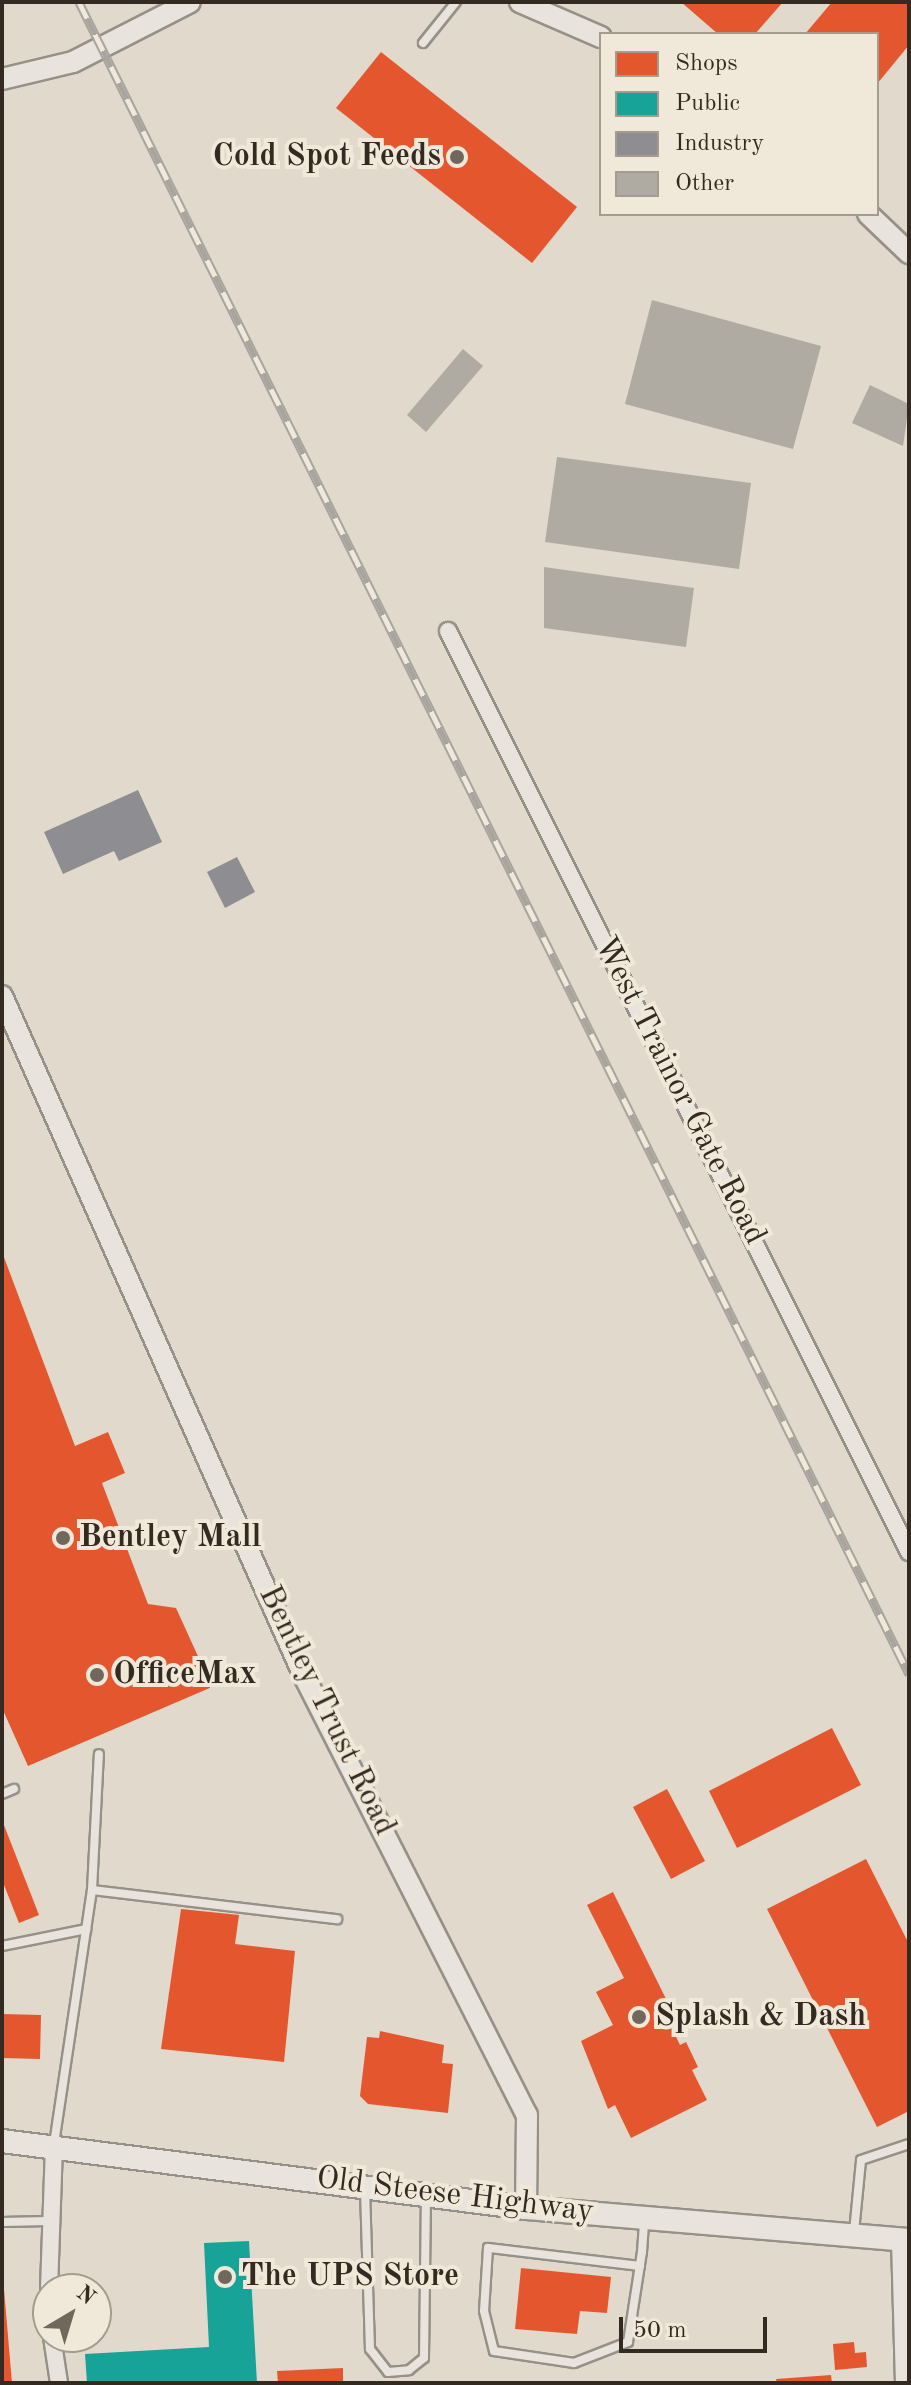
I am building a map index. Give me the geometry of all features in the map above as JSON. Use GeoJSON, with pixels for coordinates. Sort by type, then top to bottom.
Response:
{"type":"FeatureCollection","features":[{"type":"Feature","properties":{"kind":"main road","name":"Old Steese Highway"},"geometry":{"type":"LineString","coordinates":[[2,2141],[526,2208],[905,2240]]}},
{"type":"Feature","properties":{"kind":"street"},"geometry":{"type":"LineString","coordinates":[[144,26],[167,2]]}},
{"type":"Feature","properties":{"kind":"street"},"geometry":{"type":"LineString","coordinates":[[2,79],[73,62],[190,2]]}},
{"type":"Feature","properties":{"kind":"street"},"geometry":{"type":"LineString","coordinates":[[520,2],[555,9],[599,36]]}},
{"type":"Feature","properties":{"kind":"street"},"geometry":{"type":"LineString","coordinates":[[870,216],[909,253]]}},
{"type":"Feature","properties":{"kind":"street","name":"West Trainor Gate Road"},"geometry":{"type":"LineString","coordinates":[[448,631],[909,1552]]}},
{"type":"Feature","properties":{"kind":"street","name":"Bentley Trust Road"},"geometry":{"type":"LineString","coordinates":[[2,996],[305,1678],[527,2115],[526,2208]]}},
{"type":"Feature","properties":{"kind":"street"},"geometry":{"type":"LineString","coordinates":[[49,2273],[48,2221],[54,2149]]}},
{"type":"Feature","properties":{"kind":"street"},"geometry":{"type":"LineString","coordinates":[[904,2383],[905,2240]]}},
{"type":"Feature","properties":{"kind":"street"},"geometry":{"type":"LineString","coordinates":[[54,2353],[59,2383]]}},
{"type":"Feature","properties":{"kind":"lane"},"geometry":{"type":"LineString","coordinates":[[423,43],[456,2]]}},
{"type":"Feature","properties":{"kind":"lane"},"geometry":{"type":"LineString","coordinates":[[54,2149],[92,1890],[99,1754]]}},
{"type":"Feature","properties":{"kind":"lane"},"geometry":{"type":"LineString","coordinates":[[2,1794],[14,1789]]}},
{"type":"Feature","properties":{"kind":"lane"},"geometry":{"type":"LineString","coordinates":[[92,1890],[337,1919]]}},
{"type":"Feature","properties":{"kind":"lane"},"geometry":{"type":"LineString","coordinates":[[2,1946],[86,1929]]}},
{"type":"Feature","properties":{"kind":"lane"},"geometry":{"type":"LineString","coordinates":[[854,2238],[861,2160],[909,2144]]}},
{"type":"Feature","properties":{"kind":"lane"},"geometry":{"type":"LineString","coordinates":[[365,2186],[370,2349],[388,2372],[409,2370],[424,2358],[426,2194]]}},
{"type":"Feature","properties":{"kind":"lane"},"geometry":{"type":"LineString","coordinates":[[640,2266],[488,2248],[484,2311],[494,2351],[574,2363],[628,2342],[640,2266],[644,2219]]}},
{"type":"Feature","properties":{"kind":"lane"},"geometry":{"type":"LineString","coordinates":[[2,2222],[48,2221]]}},
{"type":"Feature","properties":{"kind":"building: Shops"},"geometry":{"type":"Polygon","coordinates":[[[681,2],[783,2],[757,32],[716,32],[681,2]]]}},
{"type":"Feature","properties":{"kind":"building: Shops"},"geometry":{"type":"Polygon","coordinates":[[[832,2],[909,2],[909,45],[879,82],[879,32],[807,32],[832,2]]]}},
{"type":"Feature","properties":{"kind":"building: Shops","name":"Cold Spot Feeds"},"geometry":{"type":"Polygon","coordinates":[[[381,52],[577,207],[532,263],[336,108],[381,52]]]}},
{"type":"Feature","properties":{"kind":"building: Shops","name":"Bentley Mall"},"geometry":{"type":"Polygon","coordinates":[[[2,1252],[75,1446],[108,1432],[125,1473],[102,1483],[148,1604],[176,1608],[212,1687],[28,1766],[2,1708],[2,1252]]]}},
{"type":"Feature","properties":{"kind":"building: Shops"},"geometry":{"type":"Polygon","coordinates":[[[832,1728],[861,1785],[737,1848],[709,1791],[832,1728]]]}},
{"type":"Feature","properties":{"kind":"building: Shops"},"geometry":{"type":"Polygon","coordinates":[[[667,1789],[705,1861],[671,1879],[633,1807],[667,1789]]]}},
{"type":"Feature","properties":{"kind":"building: Shops"},"geometry":{"type":"Polygon","coordinates":[[[2,1820],[39,1915],[19,1923],[2,1880],[2,1820]]]}},
{"type":"Feature","properties":{"kind":"building: Shops"},"geometry":{"type":"Polygon","coordinates":[[[866,1859],[909,1944],[909,2111],[877,2127],[767,1909],[866,1859]]]}},
{"type":"Feature","properties":{"kind":"building: Shops","name":"Splash & Dash"},"geometry":{"type":"Polygon","coordinates":[[[613,1892],[674,2015],[667,2018],[680,2045],[686,2042],[698,2067],[692,2070],[707,2100],[631,2138],[615,2105],[608,2109],[581,2041],[613,2025],[596,1992],[624,1978],[587,1905],[613,1892]]]}},
{"type":"Feature","properties":{"kind":"building: Shops"},"geometry":{"type":"Polygon","coordinates":[[[181,1909],[239,1915],[235,1944],[295,1951],[284,2062],[161,2049],[181,1909]]]}},
{"type":"Feature","properties":{"kind":"building: Shops"},"geometry":{"type":"Polygon","coordinates":[[[2,2014],[41,2015],[40,2059],[2,2058],[2,2014]]]}},
{"type":"Feature","properties":{"kind":"building: Shops"},"geometry":{"type":"Polygon","coordinates":[[[380,2031],[444,2045],[442,2063],[453,2064],[448,2113],[368,2104],[360,2096],[367,2037],[379,2038],[380,2031]]]}},
{"type":"Feature","properties":{"kind":"building: Shops"},"geometry":{"type":"Polygon","coordinates":[[[521,2268],[611,2277],[607,2313],[580,2311],[577,2334],[515,2329],[521,2268]]]}},
{"type":"Feature","properties":{"kind":"building: Shops"},"geometry":{"type":"Polygon","coordinates":[[[4,2289],[12,2383],[2,2383],[4,2289]]]}},
{"type":"Feature","properties":{"kind":"building: Shops"},"geometry":{"type":"Polygon","coordinates":[[[854,2342],[855,2353],[866,2352],[867,2367],[835,2370],[833,2344],[854,2342]]]}},
{"type":"Feature","properties":{"kind":"building: Shops"},"geometry":{"type":"Polygon","coordinates":[[[343,2368],[343,2383],[278,2383],[277,2371],[343,2368]]]}},
{"type":"Feature","properties":{"kind":"building: Shops"},"geometry":{"type":"Polygon","coordinates":[[[831,2375],[832,2383],[777,2383],[776,2379],[831,2375]]]}},
{"type":"Feature","properties":{"kind":"building: Public"},"geometry":{"type":"Polygon","coordinates":[[[249,2241],[257,2383],[87,2383],[85,2354],[209,2347],[204,2243],[249,2241]]]}},
{"type":"Feature","properties":{"kind":"building: Industry"},"geometry":{"type":"Polygon","coordinates":[[[138,790],[162,842],[119,861],[114,851],[63,874],[44,832],[138,790]]]}},
{"type":"Feature","properties":{"kind":"building: Industry"},"geometry":{"type":"Polygon","coordinates":[[[237,857],[255,892],[225,908],[207,872],[237,857]]]}},
{"type":"Feature","properties":{"kind":"building: Other"},"geometry":{"type":"Polygon","coordinates":[[[652,300],[821,346],[793,449],[625,404],[652,300]]]}},
{"type":"Feature","properties":{"kind":"building: Other"},"geometry":{"type":"Polygon","coordinates":[[[463,349],[483,366],[426,432],[407,415],[463,349]]]}},
{"type":"Feature","properties":{"kind":"building: Other"},"geometry":{"type":"Polygon","coordinates":[[[870,385],[909,404],[903,446],[852,423],[870,385]]]}},
{"type":"Feature","properties":{"kind":"building: Other"},"geometry":{"type":"Polygon","coordinates":[[[557,457],[751,483],[739,569],[545,542],[557,457]]]}},
{"type":"Feature","properties":{"kind":"building: Other"},"geometry":{"type":"Polygon","coordinates":[[[544,567],[694,588],[686,647],[544,628],[544,567]]]}},
{"type":"Feature","properties":{"kind":"railway"},"geometry":{"type":"LineString","coordinates":[[79,2],[909,1674]]}},
{"type":"Feature","properties":{"kind":"place","name":"Cold Spot Feeds"},"geometry":{"type":"Point","coordinates":[457,157]}},
{"type":"Feature","properties":{"kind":"place","name":"Bentley Mall"},"geometry":{"type":"Point","coordinates":[63,1538]}},
{"type":"Feature","properties":{"kind":"place","name":"OfficeMax"},"geometry":{"type":"Point","coordinates":[97,1675]}},
{"type":"Feature","properties":{"kind":"place","name":"Splash & Dash"},"geometry":{"type":"Point","coordinates":[639,2017]}},
{"type":"Feature","properties":{"kind":"place","name":"The UPS Store"},"geometry":{"type":"Point","coordinates":[225,2277]}}]}
